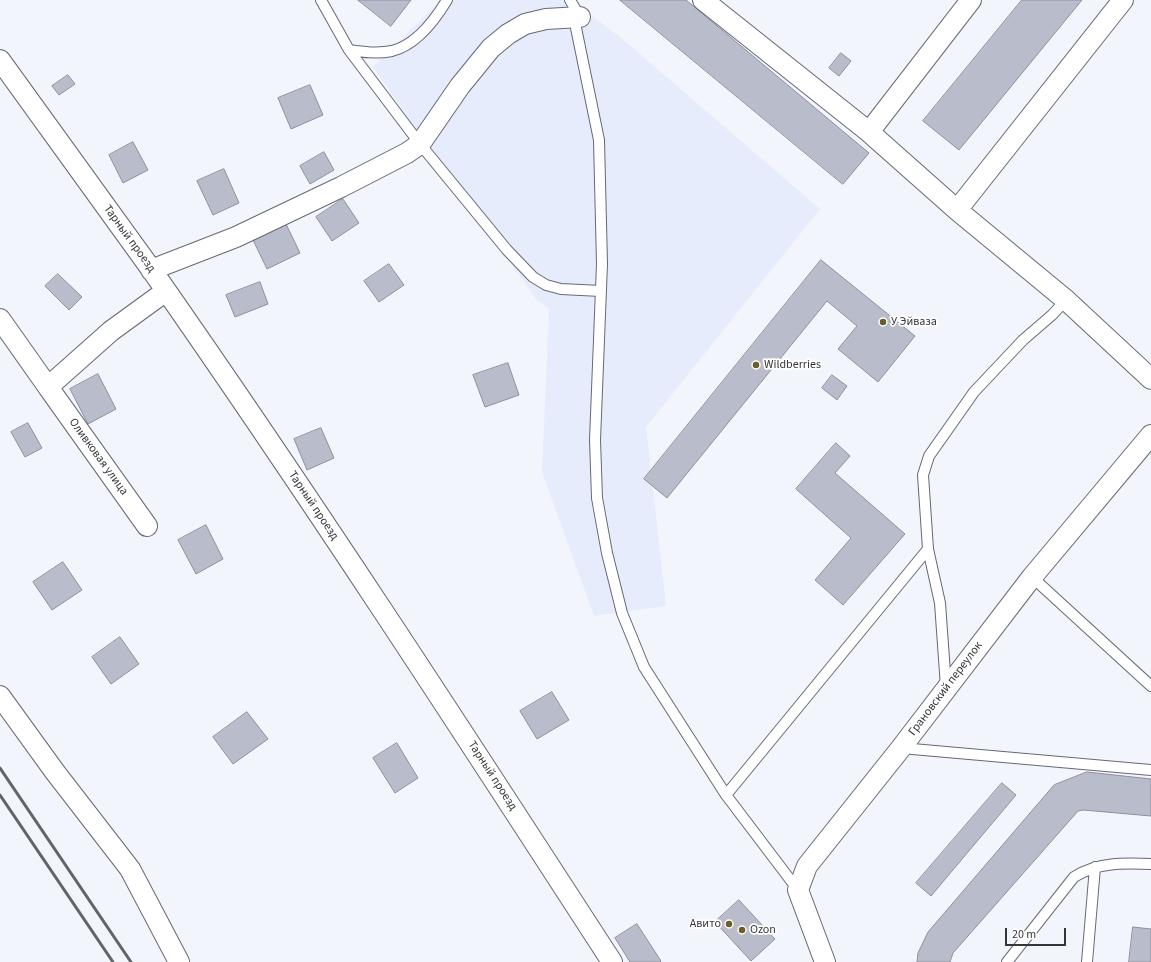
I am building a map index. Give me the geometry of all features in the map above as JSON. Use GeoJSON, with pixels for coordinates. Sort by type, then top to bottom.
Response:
{"type":"FeatureCollection","features":[{"type":"Feature","properties":{"kind":"street"},"geometry":{"type":"LineString","coordinates":[[703,0],[869,132],[957,210],[1066,300],[1151,379]]}},
{"type":"Feature","properties":{"kind":"street"},"geometry":{"type":"LineString","coordinates":[[869,132],[971,0]]}},
{"type":"Feature","properties":{"kind":"street"},"geometry":{"type":"LineString","coordinates":[[957,210],[1123,0]]}},
{"type":"Feature","properties":{"kind":"street"},"geometry":{"type":"LineString","coordinates":[[151,270],[236,237],[341,187],[420,144],[460,86],[492,48],[508,34],[525,24],[546,19],[580,17]]}},
{"type":"Feature","properties":{"kind":"street","name":"Тарный проезд"},"geometry":{"type":"LineString","coordinates":[[0,60],[166,291],[380,607],[612,962]]}},
{"type":"Feature","properties":{"kind":"street"},"geometry":{"type":"LineString","coordinates":[[48,387],[111,331],[166,291]]}},
{"type":"Feature","properties":{"kind":"street","name":"Оливковая улица"},"geometry":{"type":"LineString","coordinates":[[0,319],[147,526]]}},
{"type":"Feature","properties":{"kind":"street","name":"Грановский переулок"},"geometry":{"type":"LineString","coordinates":[[798,890],[807,866],[901,748],[1032,577],[1151,435]]}},
{"type":"Feature","properties":{"kind":"street"},"geometry":{"type":"LineString","coordinates":[[0,696],[55,772],[130,869],[179,962]]}},
{"type":"Feature","properties":{"kind":"street"},"geometry":{"type":"LineString","coordinates":[[798,890],[825,962]]}},
{"type":"Feature","properties":{"kind":"lane"},"geometry":{"type":"LineString","coordinates":[[321,0],[349,50],[420,144],[507,250],[533,277],[546,284],[561,289],[601,291]]}},
{"type":"Feature","properties":{"kind":"lane"},"geometry":{"type":"LineString","coordinates":[[349,50],[372,53],[392,51],[406,44],[437,18],[447,0]]}},
{"type":"Feature","properties":{"kind":"lane"},"geometry":{"type":"LineString","coordinates":[[570,0],[580,17],[575,24],[599,140],[602,264],[595,440],[597,498],[607,552],[622,613],[644,667],[726,795],[798,890]]}},
{"type":"Feature","properties":{"kind":"lane"},"geometry":{"type":"LineString","coordinates":[[946,688],[940,603],[928,549],[923,475],[929,456],[974,392],[1023,340],[1052,315],[1066,300]]}},
{"type":"Feature","properties":{"kind":"lane"},"geometry":{"type":"LineString","coordinates":[[726,795],[928,549]]}},
{"type":"Feature","properties":{"kind":"lane"},"geometry":{"type":"LineString","coordinates":[[1032,577],[1151,686]]}},
{"type":"Feature","properties":{"kind":"lane"},"geometry":{"type":"LineString","coordinates":[[901,748],[1151,770]]}},
{"type":"Feature","properties":{"kind":"lane"},"geometry":{"type":"LineString","coordinates":[[1007,962],[1074,877],[1084,870],[1114,863],[1151,864]]}},
{"type":"Feature","properties":{"kind":"lane"},"geometry":{"type":"LineString","coordinates":[[1087,962],[1095,867]]}},
{"type":"Feature","properties":{"kind":"shaded area"},"geometry":{"type":"Polygon","coordinates":[[[441,0],[570,0],[619,36],[820,209],[646,427],[666,606],[594,616],[542,472],[549,309],[536,299],[373,67],[441,0]]]}},
{"type":"Feature","properties":{"kind":"building"},"geometry":{"type":"Polygon","coordinates":[[[358,0],[411,0],[391,26],[358,0]]]}},
{"type":"Feature","properties":{"kind":"building"},"geometry":{"type":"Polygon","coordinates":[[[620,0],[686,0],[869,153],[843,184],[620,0]]]}},
{"type":"Feature","properties":{"kind":"building"},"geometry":{"type":"Polygon","coordinates":[[[1022,0],[1082,0],[959,150],[923,121],[1022,0]]]}},
{"type":"Feature","properties":{"kind":"building"},"geometry":{"type":"Polygon","coordinates":[[[841,53],[851,61],[839,76],[829,68],[841,53]]]}},
{"type":"Feature","properties":{"kind":"building"},"geometry":{"type":"Polygon","coordinates":[[[68,75],[75,84],[59,95],[52,86],[68,75]]]}},
{"type":"Feature","properties":{"kind":"building"},"geometry":{"type":"Polygon","coordinates":[[[310,85],[323,115],[291,129],[278,98],[310,85]]]}},
{"type":"Feature","properties":{"kind":"building"},"geometry":{"type":"Polygon","coordinates":[[[133,142],[148,170],[123,183],[109,155],[133,142]]]}},
{"type":"Feature","properties":{"kind":"building"},"geometry":{"type":"Polygon","coordinates":[[[324,152],[334,170],[310,184],[300,166],[324,152]]]}},
{"type":"Feature","properties":{"kind":"building"},"geometry":{"type":"Polygon","coordinates":[[[224,169],[239,203],[213,215],[197,181],[224,169]]]}},
{"type":"Feature","properties":{"kind":"building"},"geometry":{"type":"Polygon","coordinates":[[[343,199],[359,223],[332,241],[316,217],[343,199]]]}},
{"type":"Feature","properties":{"kind":"building"},"geometry":{"type":"Polygon","coordinates":[[[286,224],[300,253],[267,269],[253,240],[286,224]]]}},
{"type":"Feature","properties":{"kind":"building","name":"Wildberries"},"geometry":{"type":"Polygon","coordinates":[[[821,260],[915,336],[878,382],[838,349],[857,326],[827,301],[667,498],[644,479],[821,260]]]}},
{"type":"Feature","properties":{"kind":"building"},"geometry":{"type":"Polygon","coordinates":[[[389,264],[404,285],[379,302],[364,281],[389,264]]]}},
{"type":"Feature","properties":{"kind":"building"},"geometry":{"type":"Polygon","coordinates":[[[58,274],[82,297],[69,310],[45,286],[58,274]]]}},
{"type":"Feature","properties":{"kind":"building"},"geometry":{"type":"Polygon","coordinates":[[[260,282],[268,304],[235,317],[226,295],[260,282]]]}},
{"type":"Feature","properties":{"kind":"building"},"geometry":{"type":"Polygon","coordinates":[[[508,363],[519,395],[485,407],[473,375],[508,363]]]}},
{"type":"Feature","properties":{"kind":"building"},"geometry":{"type":"Polygon","coordinates":[[[98,374],[116,409],[88,424],[70,389],[98,374]]]}},
{"type":"Feature","properties":{"kind":"building"},"geometry":{"type":"Polygon","coordinates":[[[832,375],[847,386],[837,400],[822,388],[832,375]]]}},
{"type":"Feature","properties":{"kind":"building"},"geometry":{"type":"Polygon","coordinates":[[[28,423],[42,448],[25,457],[11,432],[28,423]]]}},
{"type":"Feature","properties":{"kind":"building"},"geometry":{"type":"Polygon","coordinates":[[[321,428],[334,458],[307,470],[294,439],[321,428]]]}},
{"type":"Feature","properties":{"kind":"building"},"geometry":{"type":"Polygon","coordinates":[[[836,443],[850,456],[835,473],[905,534],[843,605],[815,580],[851,538],[796,489],[836,443]]]}},
{"type":"Feature","properties":{"kind":"building"},"geometry":{"type":"Polygon","coordinates":[[[206,525],[223,559],[196,574],[178,540],[206,525]]]}},
{"type":"Feature","properties":{"kind":"building"},"geometry":{"type":"Polygon","coordinates":[[[63,562],[82,590],[52,610],[33,582],[63,562]]]}},
{"type":"Feature","properties":{"kind":"building"},"geometry":{"type":"Polygon","coordinates":[[[120,637],[139,664],[111,684],[92,657],[120,637]]]}},
{"type":"Feature","properties":{"kind":"building"},"geometry":{"type":"Polygon","coordinates":[[[552,692],[569,720],[537,739],[520,711],[552,692]]]}},
{"type":"Feature","properties":{"kind":"building"},"geometry":{"type":"Polygon","coordinates":[[[247,712],[268,739],[233,764],[213,737],[247,712]]]}},
{"type":"Feature","properties":{"kind":"building"},"geometry":{"type":"Polygon","coordinates":[[[397,743],[418,778],[395,793],[373,758],[397,743]]]}},
{"type":"Feature","properties":{"kind":"building"},"geometry":{"type":"Polygon","coordinates":[[[1087,772],[1151,779],[1151,816],[1083,810],[1078,811],[953,953],[950,962],[917,962],[918,953],[928,932],[1054,785],[1087,772]]]}},
{"type":"Feature","properties":{"kind":"building"},"geometry":{"type":"Polygon","coordinates":[[[1002,783],[1016,795],[931,896],[916,883],[1002,783]]]}},
{"type":"Feature","properties":{"kind":"building"},"geometry":{"type":"Polygon","coordinates":[[[739,900],[775,939],[751,961],[715,922],[739,900]]]}},
{"type":"Feature","properties":{"kind":"building"},"geometry":{"type":"Polygon","coordinates":[[[637,924],[661,961],[660,962],[630,962],[615,938],[637,924]]]}},
{"type":"Feature","properties":{"kind":"building"},"geometry":{"type":"Polygon","coordinates":[[[1133,927],[1151,929],[1151,962],[1129,962],[1133,927]]]}},
{"type":"Feature","properties":{"kind":"railway"},"geometry":{"type":"LineString","coordinates":[[0,768],[131,962]]}},
{"type":"Feature","properties":{"kind":"railway"},"geometry":{"type":"LineString","coordinates":[[0,795],[113,962]]}},
{"type":"Feature","properties":{"kind":"place","name":"У Эйваза"},"geometry":{"type":"Point","coordinates":[883,322]}},
{"type":"Feature","properties":{"kind":"place","name":"Wildberries"},"geometry":{"type":"Point","coordinates":[756,365]}},
{"type":"Feature","properties":{"kind":"place","name":"Авито"},"geometry":{"type":"Point","coordinates":[729,924]}},
{"type":"Feature","properties":{"kind":"place","name":"Ozon"},"geometry":{"type":"Point","coordinates":[742,930]}}]}
